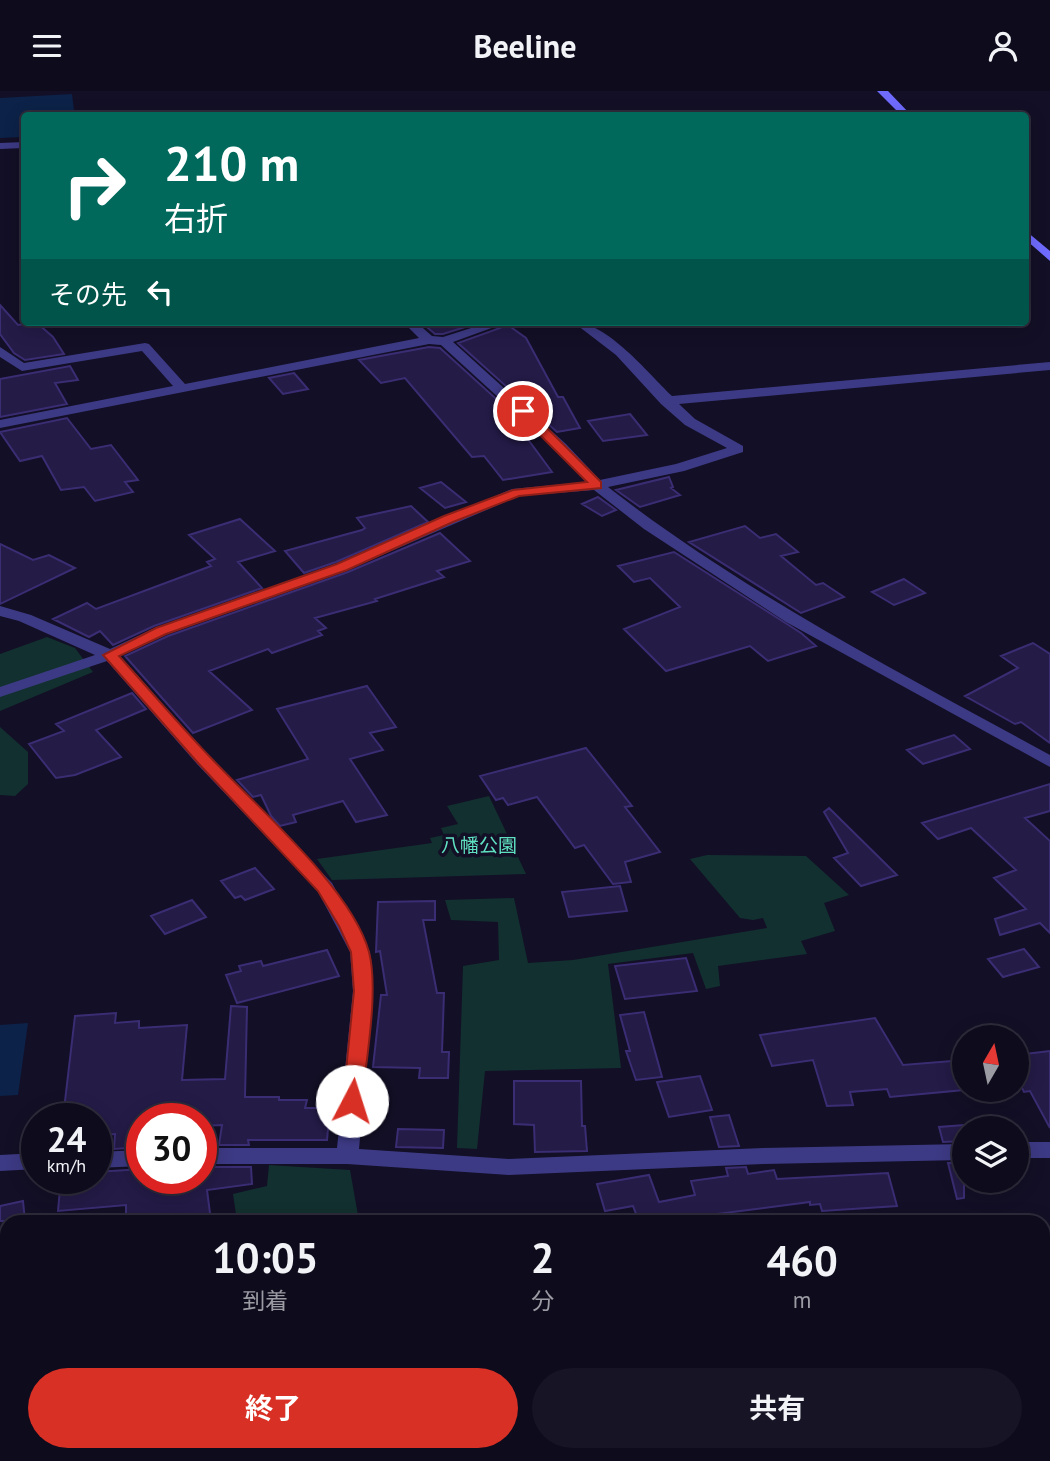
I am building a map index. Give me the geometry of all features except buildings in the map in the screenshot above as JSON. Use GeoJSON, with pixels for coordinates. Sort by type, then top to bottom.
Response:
{"type":"FeatureCollection","features":[{"type":"Feature","properties":{"kind":"street"},"geometry":{"type":"LineString","coordinates":[[882,91],[903,112]]}},
{"type":"Feature","properties":{"kind":"street"},"geometry":{"type":"LineString","coordinates":[[0,146],[21,145]]}},
{"type":"Feature","properties":{"kind":"street"},"geometry":{"type":"LineString","coordinates":[[1029,237],[1050,258]]}},
{"type":"Feature","properties":{"kind":"street"},"geometry":{"type":"LineString","coordinates":[[415,326],[437,340],[542,429],[597,485],[649,526],[792,619],[1050,762]]}},
{"type":"Feature","properties":{"kind":"street"},"geometry":{"type":"LineString","coordinates":[[0,424],[437,340],[488,326]]}},
{"type":"Feature","properties":{"kind":"street"},"geometry":{"type":"LineString","coordinates":[[0,692],[110,655],[161,631],[342,567],[517,492],[597,485],[679,468],[738,449],[690,422],[666,401],[620,352],[584,326]]}},
{"type":"Feature","properties":{"kind":"street"},"geometry":{"type":"LineString","coordinates":[[0,351],[22,367],[145,347],[182,389]]}},
{"type":"Feature","properties":{"kind":"street"},"geometry":{"type":"LineString","coordinates":[[666,401],[1050,366]]}},
{"type":"Feature","properties":{"kind":"street"},"geometry":{"type":"LineString","coordinates":[[0,611],[25,618],[110,655],[203,760],[325,887],[360,952],[363,991],[347,1156]]}},
{"type":"Feature","properties":{"kind":"street"},"geometry":{"type":"LineString","coordinates":[[1029,1150],[1050,1150]]}},
{"type":"Feature","properties":{"kind":"street"},"geometry":{"type":"LineString","coordinates":[[217,1156],[347,1156],[509,1167],[763,1156],[952,1152]]}},
{"type":"Feature","properties":{"kind":"street"},"geometry":{"type":"LineString","coordinates":[[0,1163],[21,1162]]}},
{"type":"Feature","properties":{"kind":"green space"},"geometry":{"type":"Polygon","coordinates":[[[47,637],[75,648],[93,672],[0,711],[0,654],[47,637]]]}},
{"type":"Feature","properties":{"kind":"green space"},"geometry":{"type":"Polygon","coordinates":[[[0,727],[28,752],[28,784],[15,796],[0,795],[0,727]]]}},
{"type":"Feature","properties":{"kind":"green space","name":"八幡公園"},"geometry":{"type":"Polygon","coordinates":[[[489,796],[526,874],[332,880],[317,859],[432,843],[430,838],[444,835],[441,828],[458,824],[447,806],[489,796]]]}},
{"type":"Feature","properties":{"kind":"green space"},"geometry":{"type":"Polygon","coordinates":[[[707,855],[806,856],[849,895],[824,903],[835,931],[801,941],[807,954],[718,966],[720,986],[706,989],[693,953],[608,964],[621,1068],[485,1071],[477,1149],[457,1148],[463,966],[499,960],[498,922],[451,920],[445,900],[514,898],[528,963],[573,960],[767,928],[763,918],[740,918],[690,859],[707,855]]]}},
{"type":"Feature","properties":{"kind":"green space"},"geometry":{"type":"Polygon","coordinates":[[[269,1165],[350,1170],[358,1215],[236,1215],[233,1194],[267,1186],[269,1165]]]}},
{"type":"Feature","properties":{"kind":"water"},"geometry":{"type":"Polygon","coordinates":[[[72,94],[74,110],[21,112],[21,137],[0,138],[0,98],[72,94]]]}},
{"type":"Feature","properties":{"kind":"water"},"geometry":{"type":"Polygon","coordinates":[[[28,1023],[18,1095],[0,1096],[0,1025],[28,1023]]]}},
{"type":"Feature","properties":{"kind":"route"},"geometry":{"type":"LineString","coordinates":[[352,1101],[363,991],[360,952],[348,926],[325,887],[203,760],[110,655],[161,631],[342,567],[517,492],[597,485],[523,411]]}}]}
